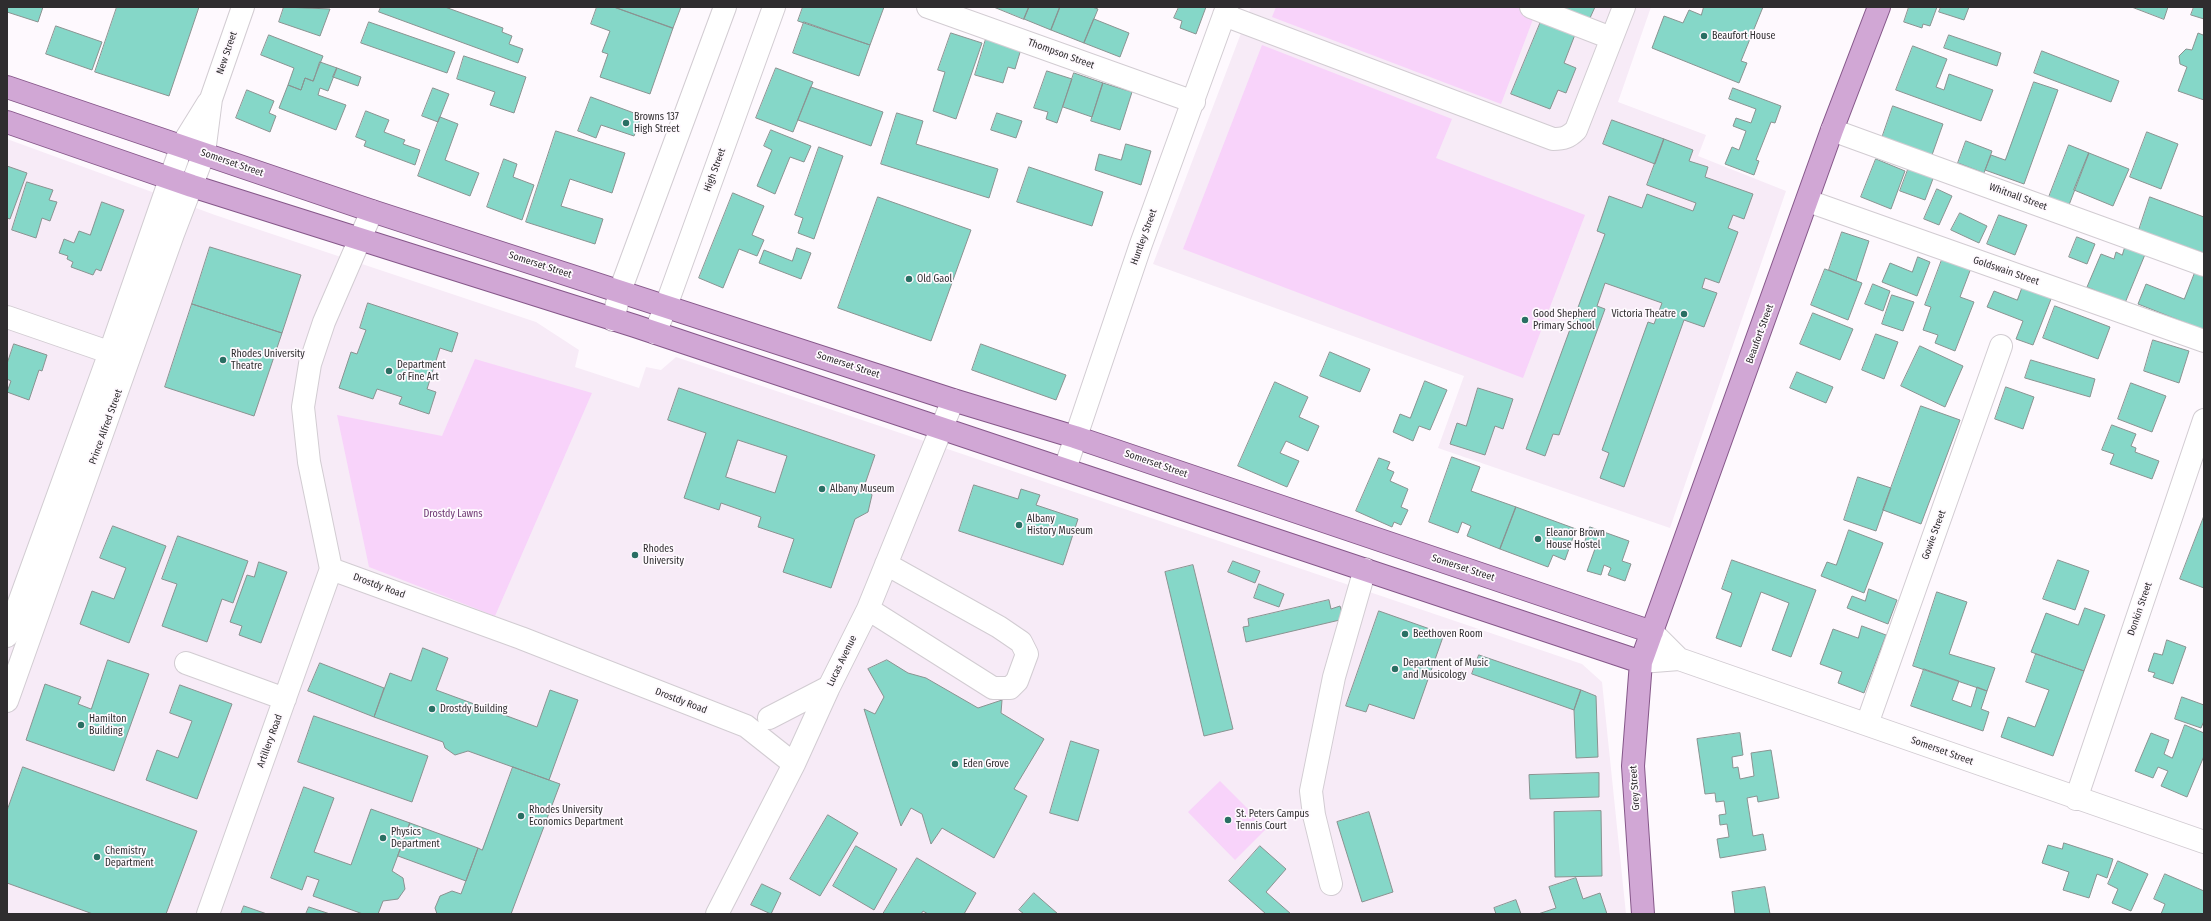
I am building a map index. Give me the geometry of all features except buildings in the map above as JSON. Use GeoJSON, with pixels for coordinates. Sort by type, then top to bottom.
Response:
{"type":"FeatureCollection","features":[{"type":"Feature","properties":{"kind":"main road","name":"Beaufort Street"},"geometry":{"type":"LineString","coordinates":[[1640,662],[1808,201],[1832,130],[1879,7]]}},
{"type":"Feature","properties":{"kind":"main road","name":"Somerset Street"},"geometry":{"type":"LineString","coordinates":[[7,87],[182,145],[372,211],[953,400],[1075,437],[1652,632]]}},
{"type":"Feature","properties":{"kind":"main road","name":"Somerset Street"},"geometry":{"type":"LineString","coordinates":[[7,122],[192,186],[654,333],[1640,662]]}},
{"type":"Feature","properties":{"kind":"main road"},"geometry":{"type":"LineString","coordinates":[[1296,546],[1312,517]]}},
{"type":"Feature","properties":{"kind":"main road"},"geometry":{"type":"LineString","coordinates":[[1487,611],[1499,580]]}},
{"type":"Feature","properties":{"kind":"main road","name":"Grey Street"},"geometry":{"type":"LineString","coordinates":[[1640,662],[1633,766],[1644,914]]}},
{"type":"Feature","properties":{"kind":"street","name":"New Street"},"geometry":{"type":"LineString","coordinates":[[204,153],[211,99],[243,7]]}},
{"type":"Feature","properties":{"kind":"street"},"geometry":{"type":"LineString","coordinates":[[613,320],[620,291],[725,7]]}},
{"type":"Feature","properties":{"kind":"street","name":"High Street"},"geometry":{"type":"LineString","coordinates":[[654,333],[666,306],[774,7]]}},
{"type":"Feature","properties":{"kind":"street","name":"Thompson Street"},"geometry":{"type":"LineString","coordinates":[[928,7],[1194,102]]}},
{"type":"Feature","properties":{"kind":"street"},"geometry":{"type":"LineString","coordinates":[[1531,7],[1611,38]]}},
{"type":"Feature","properties":{"kind":"street"},"geometry":{"type":"LineString","coordinates":[[1225,11],[1553,139],[1562,139],[1570,136],[1576,130],[1624,7]]}},
{"type":"Feature","properties":{"kind":"street","name":"Huntley Street"},"geometry":{"type":"LineString","coordinates":[[1065,469],[1141,244],[1194,102],[1225,11]]}},
{"type":"Feature","properties":{"kind":"street","name":"New Street"},"geometry":{"type":"LineString","coordinates":[[182,145],[211,99]]}},
{"type":"Feature","properties":{"kind":"street","name":"Whitnall Street"},"geometry":{"type":"LineString","coordinates":[[1832,130],[2204,265]]}},
{"type":"Feature","properties":{"kind":"street","name":"Prince Alfred Street"},"geometry":{"type":"LineString","coordinates":[[7,701],[120,356],[169,178],[182,145]]}},
{"type":"Feature","properties":{"kind":"street","name":"Prince Alfred Street"},"geometry":{"type":"LineString","coordinates":[[7,636],[120,356],[173,234],[204,153]]}},
{"type":"Feature","properties":{"kind":"street","name":"Goldswain Street"},"geometry":{"type":"LineString","coordinates":[[1808,201],[2204,341]]}},
{"type":"Feature","properties":{"kind":"street"},"geometry":{"type":"LineString","coordinates":[[331,569],[309,462],[303,407],[310,364],[324,322],[372,211]]}},
{"type":"Feature","properties":{"kind":"street"},"geometry":{"type":"LineString","coordinates":[[7,317],[120,356]]}},
{"type":"Feature","properties":{"kind":"street","name":"Gowie Street"},"geometry":{"type":"LineString","coordinates":[[1867,724],[2001,346]]}},
{"type":"Feature","properties":{"kind":"street","name":"Lucas Avenue"},"geometry":{"type":"LineString","coordinates":[[717,914],[794,764],[829,687],[868,609],[953,400]]}},
{"type":"Feature","properties":{"kind":"street","name":"Donkin Street"},"geometry":{"type":"LineString","coordinates":[[2076,799],[2204,420]]}},
{"type":"Feature","properties":{"kind":"street"},"geometry":{"type":"LineString","coordinates":[[868,609],[993,688],[1010,688],[1017,681],[1027,654],[1020,642],[999,627],[886,564]]}},
{"type":"Feature","properties":{"kind":"street","name":"Artillery Road"},"geometry":{"type":"LineString","coordinates":[[208,914],[331,569]]}},
{"type":"Feature","properties":{"kind":"street","name":"Drostdy Road"},"geometry":{"type":"LineString","coordinates":[[331,569],[521,638],[746,726],[794,764]]}},
{"type":"Feature","properties":{"kind":"street"},"geometry":{"type":"LineString","coordinates":[[1331,884],[1314,815],[1311,791],[1334,677],[1365,569]]}},
{"type":"Feature","properties":{"kind":"street","name":"Somerset Street"},"geometry":{"type":"LineString","coordinates":[[1652,632],[1679,659]]}},
{"type":"Feature","properties":{"kind":"street","name":"Somerset Street"},"geometry":{"type":"LineString","coordinates":[[1640,662],[1679,659],[1867,724],[2076,799],[2204,842]]}},
{"type":"Feature","properties":{"kind":"street"},"geometry":{"type":"LineString","coordinates":[[186,663],[285,699]]}},
{"type":"Feature","properties":{"kind":"street"},"geometry":{"type":"LineString","coordinates":[[746,726],[769,718],[829,687]]}},
{"type":"Feature","properties":{"kind":"street"},"geometry":{"type":"LineString","coordinates":[[769,718],[810,730]]}},
{"type":"Feature","properties":{"kind":"shaded area","name":"Good Shepherd Primary School"},"geometry":{"type":"Polygon","coordinates":[[[1251,7],[1651,7],[1618,102],[1706,135],[1698,156],[1786,191],[1670,528],[1438,448],[1464,376],[1153,264],[1251,7]]]}},
{"type":"Feature","properties":{"kind":"shaded area","name":"Rhodes University"},"geometry":{"type":"Polygon","coordinates":[[[7,139],[215,215],[536,322],[579,350],[575,367],[639,388],[646,367],[661,370],[676,357],[1582,664],[1602,682],[1626,914],[7,914],[7,139]]]}},
{"type":"Feature","properties":{"kind":"green space"},"geometry":{"type":"Polygon","coordinates":[[[1276,7],[1517,7],[1535,14],[1501,104],[1272,17],[1276,7]]]}},
{"type":"Feature","properties":{"kind":"green space"},"geometry":{"type":"Polygon","coordinates":[[[1262,45],[1452,119],[1436,158],[1585,215],[1523,378],[1183,249],[1262,45]]]}},
{"type":"Feature","properties":{"kind":"green space","name":"Drostdy Lawns"},"geometry":{"type":"Polygon","coordinates":[[[475,359],[592,393],[495,616],[369,567],[337,415],[442,436],[475,359]]]}},
{"type":"Feature","properties":{"kind":"green space","name":"St. Peters Campus Tennis Court"},"geometry":{"type":"Polygon","coordinates":[[[1220,781],[1267,828],[1235,860],[1188,812],[1220,781]]]}},
{"type":"Feature","properties":{"kind":"place","name":"Beaufort House"},"geometry":{"type":"Point","coordinates":[1704,36]}},
{"type":"Feature","properties":{"kind":"place","name":"Browns 137 High Street"},"geometry":{"type":"Point","coordinates":[626,123]}},
{"type":"Feature","properties":{"kind":"place","name":"Old Gaol"},"geometry":{"type":"Point","coordinates":[909,279]}},
{"type":"Feature","properties":{"kind":"place","name":"Victoria Theatre"},"geometry":{"type":"Point","coordinates":[1684,314]}},
{"type":"Feature","properties":{"kind":"place","name":"Good Shepherd Primary School"},"geometry":{"type":"Point","coordinates":[1525,320]}},
{"type":"Feature","properties":{"kind":"place","name":"Rhodes University Theatre"},"geometry":{"type":"Point","coordinates":[223,360]}},
{"type":"Feature","properties":{"kind":"place","name":"Department of Fine Art"},"geometry":{"type":"Point","coordinates":[389,371]}},
{"type":"Feature","properties":{"kind":"place","name":"Albany Museum"},"geometry":{"type":"Point","coordinates":[822,489]}},
{"type":"Feature","properties":{"kind":"place","name":"Albany History Museum"},"geometry":{"type":"Point","coordinates":[1019,525]}},
{"type":"Feature","properties":{"kind":"place","name":"Eleanor Brown House Hostel"},"geometry":{"type":"Point","coordinates":[1538,539]}},
{"type":"Feature","properties":{"kind":"place","name":"Rhodes University"},"geometry":{"type":"Point","coordinates":[635,555]}},
{"type":"Feature","properties":{"kind":"place","name":"Beethoven Room"},"geometry":{"type":"Point","coordinates":[1405,634]}},
{"type":"Feature","properties":{"kind":"place","name":"Department of Music and Musicology"},"geometry":{"type":"Point","coordinates":[1395,669]}},
{"type":"Feature","properties":{"kind":"place","name":"Drostdy Building"},"geometry":{"type":"Point","coordinates":[432,709]}},
{"type":"Feature","properties":{"kind":"place","name":"Hamilton Building"},"geometry":{"type":"Point","coordinates":[81,725]}},
{"type":"Feature","properties":{"kind":"place","name":"Eden Grove"},"geometry":{"type":"Point","coordinates":[955,764]}},
{"type":"Feature","properties":{"kind":"place","name":"Rhodes University Economics Department"},"geometry":{"type":"Point","coordinates":[521,816]}},
{"type":"Feature","properties":{"kind":"place","name":"St. Peters Campus Tennis Court"},"geometry":{"type":"Point","coordinates":[1228,820]}},
{"type":"Feature","properties":{"kind":"place","name":"Physics Department"},"geometry":{"type":"Point","coordinates":[383,838]}},
{"type":"Feature","properties":{"kind":"place","name":"Chemistry Department"},"geometry":{"type":"Point","coordinates":[97,857]}}]}
